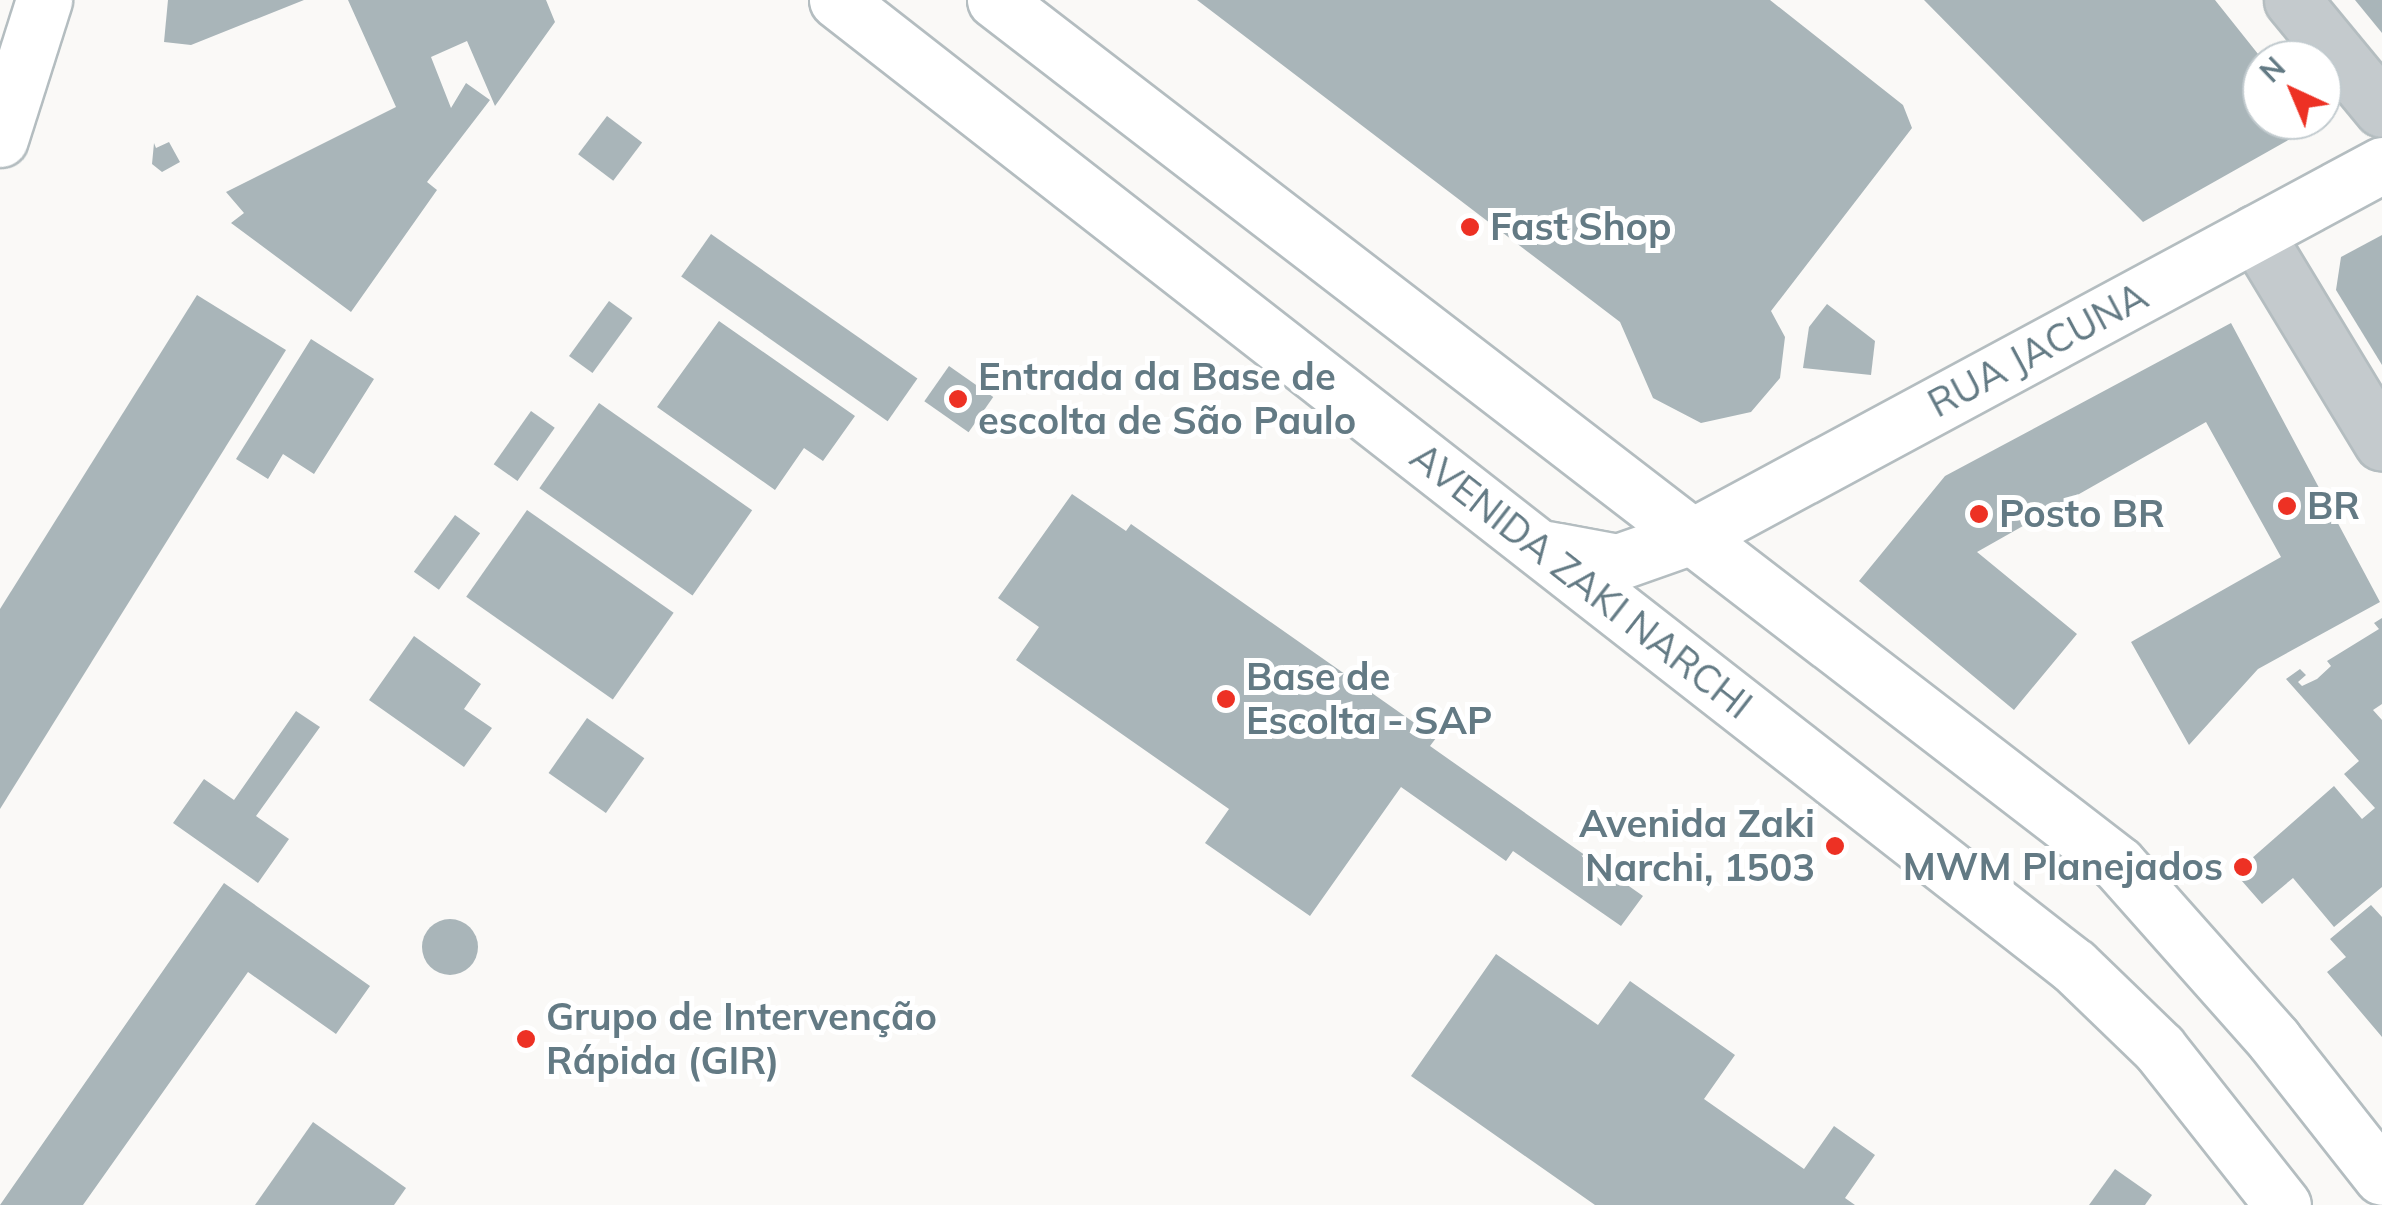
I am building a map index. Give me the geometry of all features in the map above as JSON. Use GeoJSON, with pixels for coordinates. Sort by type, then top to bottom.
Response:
{"type":"FeatureCollection","features":[{"type":"Feature","properties":{"kind":"main road"},"geometry":{"type":"LineString","coordinates":[[0,139],[44,0]]}},
{"type":"Feature","properties":{"kind":"main road","name":"AVENIDA ZAKI NARCHI"},"geometry":{"type":"LineString","coordinates":[[836,0],[2110,996],[2159,1048],[2283,1205]]}},
{"type":"Feature","properties":{"kind":"main road"},"geometry":{"type":"LineString","coordinates":[[996,0],[2118,864],[2274,1040],[2382,1176]]}},
{"type":"Feature","properties":{"kind":"main road","name":"RUA JACUNA"},"geometry":{"type":"LineString","coordinates":[[1535,545],[1618,562],[1694,535],[2382,165]]}},
{"type":"Feature","properties":{"kind":"street"},"geometry":{"type":"LineString","coordinates":[[2292,0],[2382,110]]}},
{"type":"Feature","properties":{"kind":"street"},"geometry":{"type":"LineString","coordinates":[[2256,233],[2382,443]]}},
{"type":"Feature","properties":{"kind":"building"},"geometry":{"type":"Polygon","coordinates":[[[168,0],[304,0],[191,45],[164,42],[168,0]]]}},
{"type":"Feature","properties":{"kind":"building"},"geometry":{"type":"Polygon","coordinates":[[[348,0],[546,0],[555,22],[495,106],[467,41],[431,57],[451,108],[466,83],[490,100],[427,182],[437,190],[351,312],[231,223],[244,213],[226,192],[396,107],[348,0]]]}},
{"type":"Feature","properties":{"kind":"building"},"geometry":{"type":"Polygon","coordinates":[[[1197,0],[1770,0],[1903,105],[1912,128],[1771,311],[1785,337],[1780,378],[1751,412],[1701,423],[1653,398],[1620,322],[1197,0]]]}},
{"type":"Feature","properties":{"kind":"building"},"geometry":{"type":"Polygon","coordinates":[[[1924,0],[2215,0],[2247,40],[2242,40],[2242,140],[2288,140],[2143,222],[1924,0]]]}},
{"type":"Feature","properties":{"kind":"building"},"geometry":{"type":"Polygon","coordinates":[[[2355,0],[2382,0],[2382,33],[2355,0]]]}},
{"type":"Feature","properties":{"kind":"building"},"geometry":{"type":"Polygon","coordinates":[[[607,116],[642,142],[613,181],[578,154],[607,116]]]}},
{"type":"Feature","properties":{"kind":"building"},"geometry":{"type":"Polygon","coordinates":[[[169,142],[180,162],[162,172],[152,164],[154,143],[156,148],[169,142]]]}},
{"type":"Feature","properties":{"kind":"building"},"geometry":{"type":"Polygon","coordinates":[[[711,234],[917,379],[888,421],[681,277],[711,234]]]}},
{"type":"Feature","properties":{"kind":"building"},"geometry":{"type":"Polygon","coordinates":[[[2382,235],[2382,365],[2336,290],[2341,257],[2382,235]]]}},
{"type":"Feature","properties":{"kind":"building"},"geometry":{"type":"Polygon","coordinates":[[[197,295],[286,350],[0,809],[0,609],[197,295]]]}},
{"type":"Feature","properties":{"kind":"building"},"geometry":{"type":"Polygon","coordinates":[[[609,301],[632,318],[592,373],[569,356],[609,301]]]}},
{"type":"Feature","properties":{"kind":"building"},"geometry":{"type":"Polygon","coordinates":[[[1827,304],[1875,341],[1871,375],[1803,368],[1809,327],[1827,304]]]}},
{"type":"Feature","properties":{"kind":"building"},"geometry":{"type":"Polygon","coordinates":[[[719,321],[855,416],[823,461],[804,448],[775,490],[657,407],[719,321]]]}},
{"type":"Feature","properties":{"kind":"building","name":"Posto BR"},"geometry":{"type":"Polygon","coordinates":[[[2231,323],[2380,602],[2258,669],[2189,745],[2131,642],[2281,557],[2206,422],[1977,552],[2077,634],[2014,710],[1859,581],[1945,476],[2231,323]]]}},
{"type":"Feature","properties":{"kind":"building"},"geometry":{"type":"Polygon","coordinates":[[[311,339],[374,379],[314,474],[283,454],[268,479],[236,459],[311,339]]]}},
{"type":"Feature","properties":{"kind":"building","name":"Entrada da Base de escolta de São Paulo"},"geometry":{"type":"Polygon","coordinates":[[[949,366],[993,397],[969,432],[924,401],[949,366]]]}},
{"type":"Feature","properties":{"kind":"building"},"geometry":{"type":"Polygon","coordinates":[[[599,403],[752,510],[693,595],[539,488],[599,403]]]}},
{"type":"Feature","properties":{"kind":"building"},"geometry":{"type":"Polygon","coordinates":[[[531,411],[555,428],[517,481],[494,464],[531,411]]]}},
{"type":"Feature","properties":{"kind":"building","name":"Base de Escolta - SAP"},"geometry":{"type":"Polygon","coordinates":[[[1072,494],[1126,531],[1131,524],[1436,738],[1430,746],[1643,896],[1621,926],[1513,851],[1506,861],[1401,787],[1310,916],[1205,843],[1229,809],[1016,660],[1039,627],[998,598],[1072,494]]]}},
{"type":"Feature","properties":{"kind":"building"},"geometry":{"type":"Polygon","coordinates":[[[527,510],[674,613],[613,700],[466,597],[527,510]]]}},
{"type":"Feature","properties":{"kind":"building"},"geometry":{"type":"Polygon","coordinates":[[[455,515],[480,533],[439,590],[414,572],[455,515]]]}},
{"type":"Feature","properties":{"kind":"building"},"geometry":{"type":"Polygon","coordinates":[[[2382,618],[2382,704],[2373,710],[2382,720],[2382,887],[2334,927],[2293,878],[2262,904],[2235,873],[2334,786],[2362,819],[2375,808],[2344,774],[2359,761],[2286,679],[2300,669],[2306,675],[2298,682],[2302,686],[2317,679],[2331,666],[2327,661],[2379,629],[2374,623],[2382,618]]]}},
{"type":"Feature","properties":{"kind":"building"},"geometry":{"type":"Polygon","coordinates":[[[414,636],[481,684],[464,709],[492,728],[464,767],[369,700],[414,636]]]}},
{"type":"Feature","properties":{"kind":"building"},"geometry":{"type":"Polygon","coordinates":[[[296,711],[320,727],[256,816],[289,839],[258,883],[173,823],[204,779],[234,800],[296,711]]]}},
{"type":"Feature","properties":{"kind":"building"},"geometry":{"type":"Polygon","coordinates":[[[587,718],[644,758],[606,813],[549,773],[587,718]]]}},
{"type":"Feature","properties":{"kind":"building"},"geometry":{"type":"Polygon","coordinates":[[[224,883],[370,986],[336,1034],[248,972],[83,1205],[0,1205],[224,883]]]}},
{"type":"Feature","properties":{"kind":"building"},"geometry":{"type":"Polygon","coordinates":[[[2371,905],[2382,917],[2382,1037],[2327,972],[2346,957],[2330,939],[2371,905]]]}},
{"type":"Feature","properties":{"kind":"building"},"geometry":{"type":"Polygon","coordinates":[[[450,919],[470,927],[478,947],[470,967],[450,975],[430,967],[422,947],[430,927],[450,919]]]}},
{"type":"Feature","properties":{"kind":"building"},"geometry":{"type":"Polygon","coordinates":[[[1496,954],[1598,1025],[1630,981],[1735,1055],[1704,1099],[1804,1169],[1834,1126],[1875,1155],[1845,1198],[1855,1205],[1595,1205],[1411,1076],[1496,954]]]}},
{"type":"Feature","properties":{"kind":"building"},"geometry":{"type":"Polygon","coordinates":[[[313,1122],[406,1188],[394,1205],[255,1205],[313,1122]]]}},
{"type":"Feature","properties":{"kind":"building"},"geometry":{"type":"Polygon","coordinates":[[[2115,1169],[2152,1195],[2145,1205],[2089,1205],[2115,1169]]]}},
{"type":"Feature","properties":{"kind":"place","name":"Fast Shop"},"geometry":{"type":"Point","coordinates":[1470,227]}},
{"type":"Feature","properties":{"kind":"place","name":"Entrada da Base de escolta de São Paulo"},"geometry":{"type":"Point","coordinates":[958,399]}},
{"type":"Feature","properties":{"kind":"place","name":"BR"},"geometry":{"type":"Point","coordinates":[2287,506]}},
{"type":"Feature","properties":{"kind":"place","name":"Posto BR"},"geometry":{"type":"Point","coordinates":[1979,514]}},
{"type":"Feature","properties":{"kind":"place","name":"Base de Escolta - SAP"},"geometry":{"type":"Point","coordinates":[1226,699]}},
{"type":"Feature","properties":{"kind":"place","name":"Avenida Zaki Narchi, 1503"},"geometry":{"type":"Point","coordinates":[1835,846]}},
{"type":"Feature","properties":{"kind":"place","name":"MWM Planejados"},"geometry":{"type":"Point","coordinates":[2243,867]}},
{"type":"Feature","properties":{"kind":"place","name":"Grupo de Intervenção Rápida (GIR)"},"geometry":{"type":"Point","coordinates":[526,1039]}}]}
